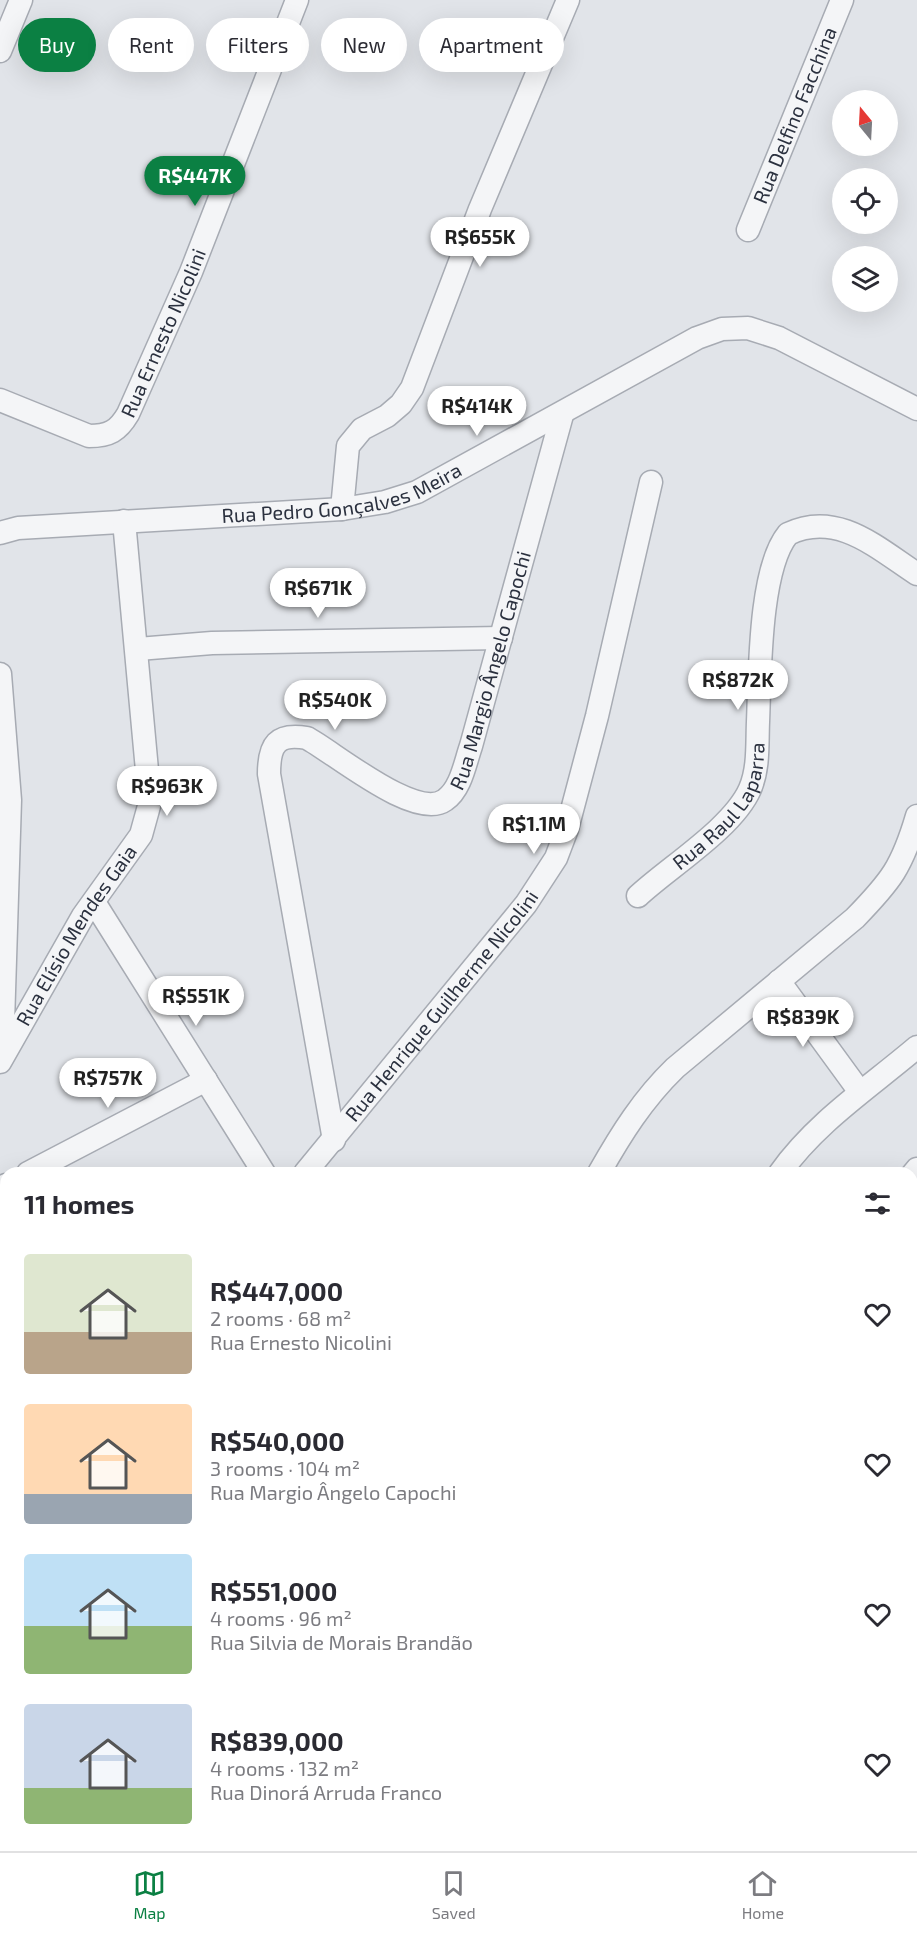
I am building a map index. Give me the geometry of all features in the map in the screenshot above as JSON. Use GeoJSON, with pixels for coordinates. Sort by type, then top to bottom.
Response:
{"type":"FeatureCollection","features":[{"type":"Feature","properties":{"kind":"street"},"geometry":{"type":"LineString","coordinates":[[0,51],[21,0]]}},
{"type":"Feature","properties":{"kind":"street","name":"Rua Ernesto Nicolini"},"geometry":{"type":"LineString","coordinates":[[0,400],[89,436],[101,436],[120,428],[129,414],[190,272],[297,0]]}},
{"type":"Feature","properties":{"kind":"street"},"geometry":{"type":"LineString","coordinates":[[342,509],[348,446],[362,429],[387,416],[401,404],[412,388],[480,209],[568,0]]}},
{"type":"Feature","properties":{"kind":"street","name":"Rua Delfino Facchina"},"geometry":{"type":"LineString","coordinates":[[748,230],[842,0]]}},
{"type":"Feature","properties":{"kind":"street","name":"Rua Pedro Gonçalves Meira"},"geometry":{"type":"LineString","coordinates":[[0,533],[18,528],[342,509],[385,502],[417,492],[562,415],[697,338],[722,329],[748,328],[779,338],[917,409]]}},
{"type":"Feature","properties":{"kind":"street","name":"Rua Margio Ângelo Capochi"},"geometry":{"type":"LineString","coordinates":[[334,1140],[269,774],[271,752],[276,742],[283,738],[293,736],[307,738],[406,800],[421,804],[444,801],[460,778],[562,415]]}},
{"type":"Feature","properties":{"kind":"street","name":"Rua Henrique Guilherme Nicolini"},"geometry":{"type":"LineString","coordinates":[[310,1167],[526,904],[555,858],[567,829],[597,716],[651,482]]}},
{"type":"Feature","properties":{"kind":"street","name":"Rua Elísio Mendes Gaia"},"geometry":{"type":"LineString","coordinates":[[1,1060],[54,966],[94,902],[141,835],[149,806],[138,649],[124,521]]}},
{"type":"Feature","properties":{"kind":"street","name":"Rua Raul Laparra"},"geometry":{"type":"LineString","coordinates":[[638,896],[723,825],[740,806],[750,789],[756,765],[759,688],[768,591],[773,560],[788,534],[816,525],[835,526],[866,541],[917,574]]}},
{"type":"Feature","properties":{"kind":"street"},"geometry":{"type":"LineString","coordinates":[[138,649],[212,643],[501,638]]}},
{"type":"Feature","properties":{"kind":"street"},"geometry":{"type":"LineString","coordinates":[[0,674],[10,800],[1,1060]]}},
{"type":"Feature","properties":{"kind":"street"},"geometry":{"type":"LineString","coordinates":[[603,1167],[636,1111],[652,1090],[855,918],[894,876],[907,849],[917,816]]}},
{"type":"Feature","properties":{"kind":"street"},"geometry":{"type":"LineString","coordinates":[[94,902],[260,1167]]}},
{"type":"Feature","properties":{"kind":"street"},"geometry":{"type":"LineString","coordinates":[[779,981],[860,1092]]}},
{"type":"Feature","properties":{"kind":"street"},"geometry":{"type":"LineString","coordinates":[[784,1167],[794,1153],[860,1092],[917,1047]]}},
{"type":"Feature","properties":{"kind":"street"},"geometry":{"type":"LineString","coordinates":[[39,1167],[206,1080]]}}]}
